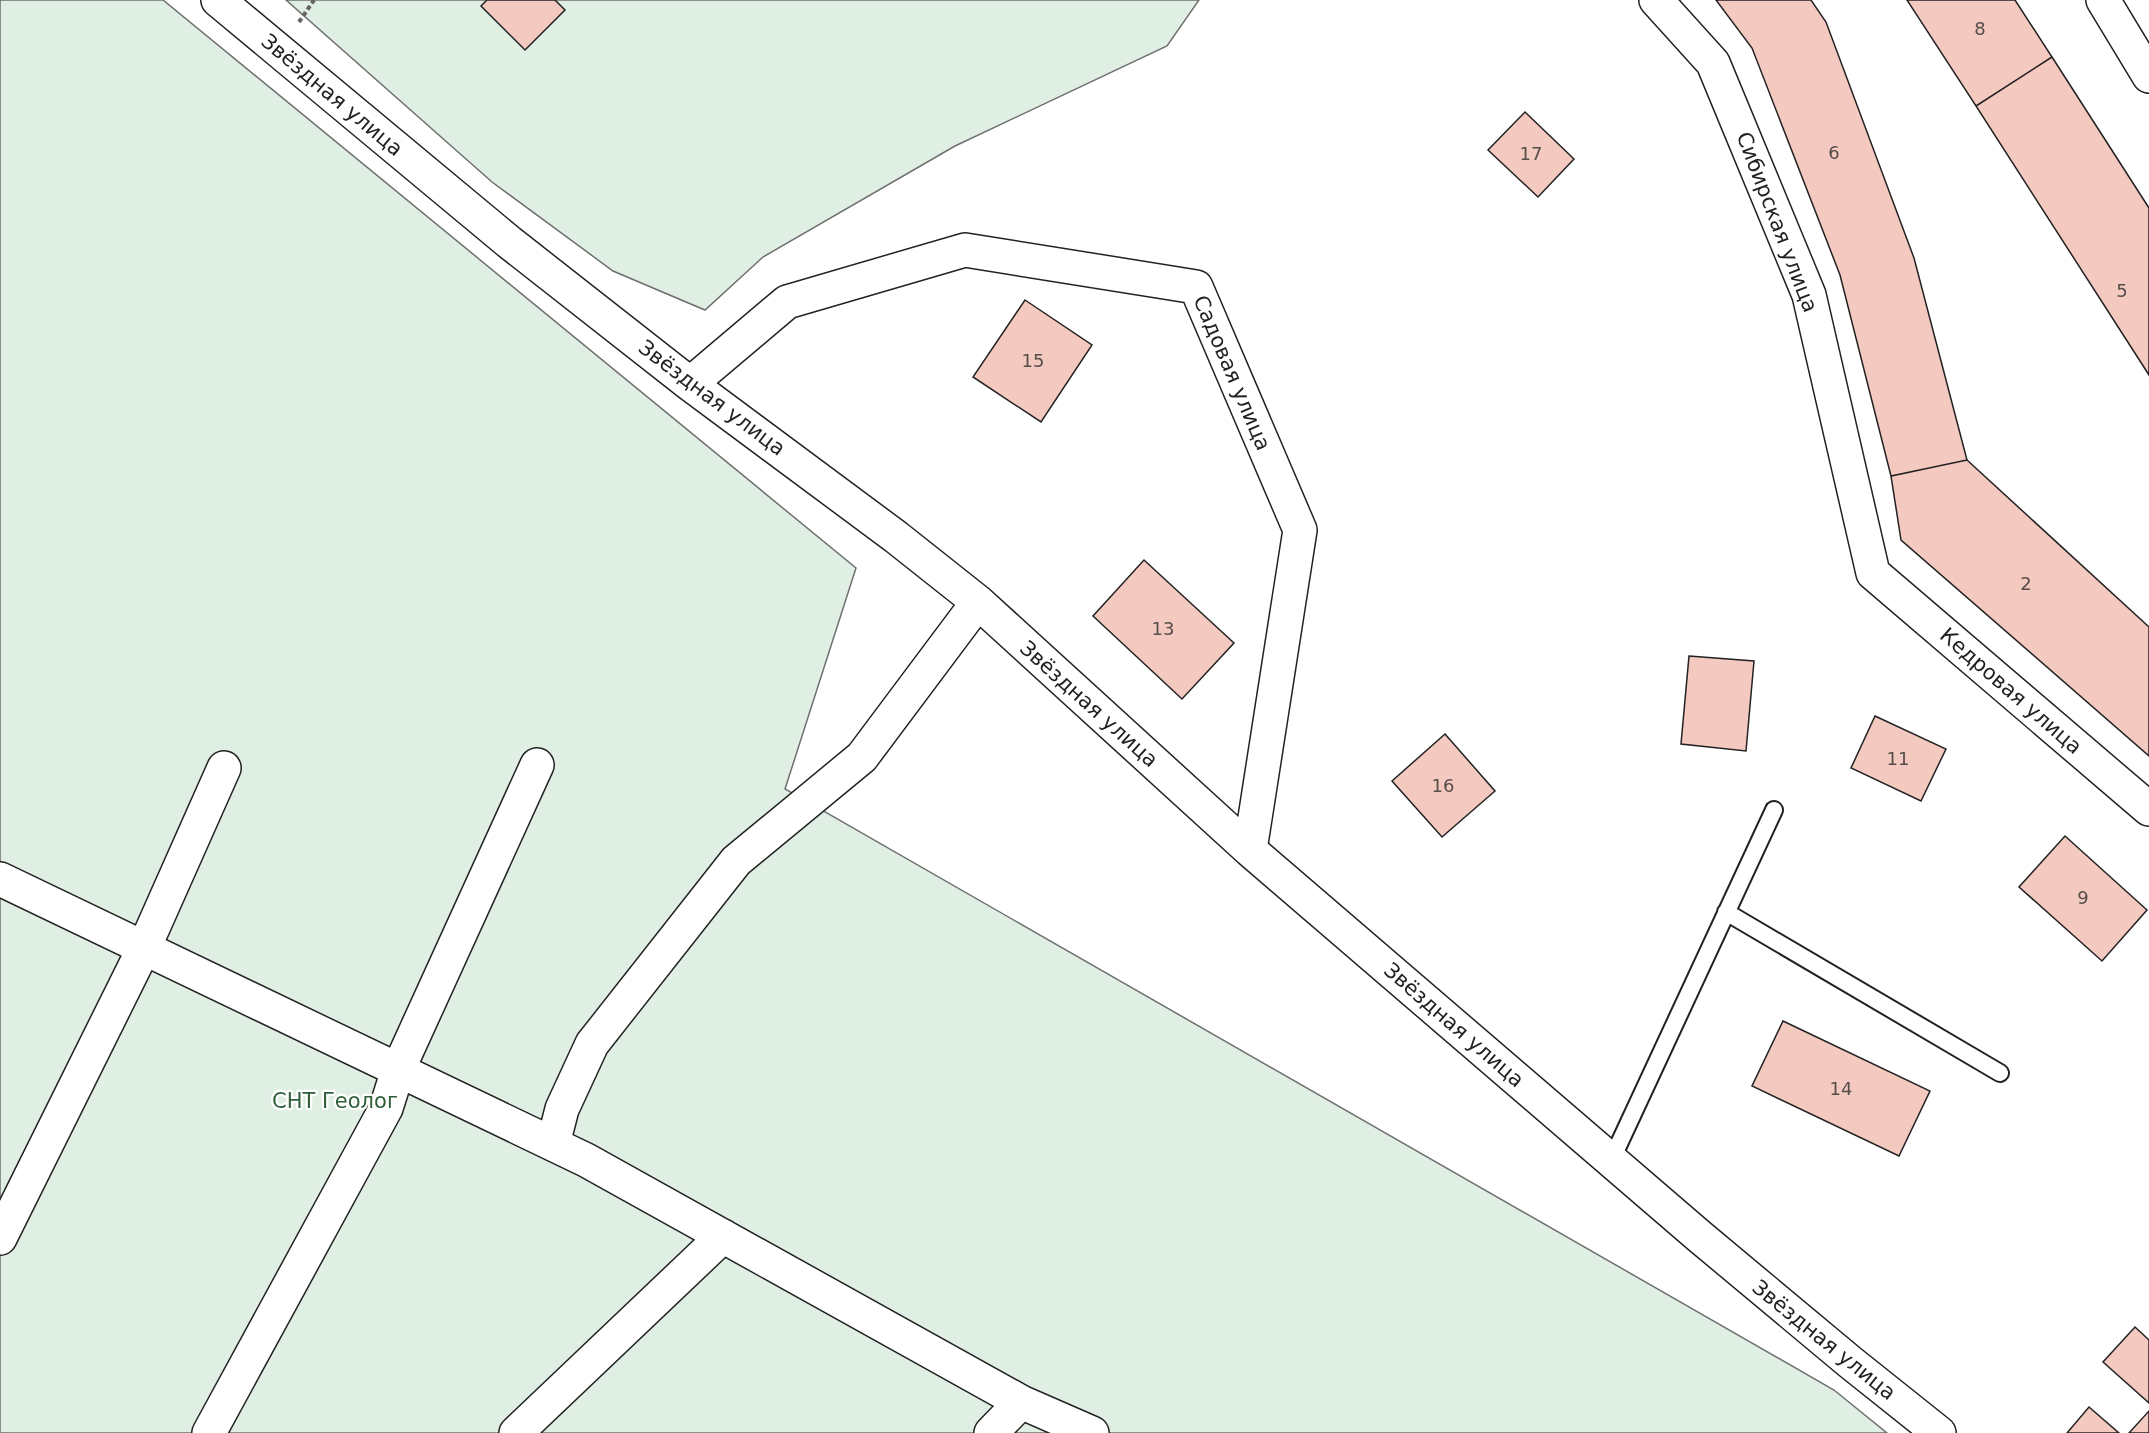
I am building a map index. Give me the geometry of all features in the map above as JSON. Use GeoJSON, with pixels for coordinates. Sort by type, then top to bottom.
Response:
{"type":"FeatureCollection","features":[{"type":"Feature","properties":{"kind":"street","name":"Звёздная улица"},"geometry":{"type":"LineString","coordinates":[[218,0],[509,242],[690,384],[896,537],[978,602],[1250,850],[1611,1161],[1850,1362],[1940,1433]]}},
{"type":"Feature","properties":{"kind":"street","name":"Сибирская улица"},"geometry":{"type":"LineString","coordinates":[[1656,0],[1713,63],[1809,295],[1873,573]]}},
{"type":"Feature","properties":{"kind":"street"},"geometry":{"type":"LineString","coordinates":[[2103,0],[2149,76]]}},
{"type":"Feature","properties":{"kind":"street","name":"Садовая улица"},"geometry":{"type":"LineString","coordinates":[[690,384],[787,302],[965,250],[1196,287],[1300,530],[1250,850]]}},
{"type":"Feature","properties":{"kind":"street","name":"Кедровая улица"},"geometry":{"type":"LineString","coordinates":[[1873,573],[2149,809]]}},
{"type":"Feature","properties":{"kind":"street"},"geometry":{"type":"LineString","coordinates":[[553,1144],[562,1109],[592,1044],[736,861],[862,757],[978,602]]}},
{"type":"Feature","properties":{"kind":"street"},"geometry":{"type":"LineString","coordinates":[[209,1433],[386,1108],[398,1070],[537,765]]}},
{"type":"Feature","properties":{"kind":"street"},"geometry":{"type":"LineString","coordinates":[[0,1238],[144,948],[224,768]]}},
{"type":"Feature","properties":{"kind":"street"},"geometry":{"type":"LineString","coordinates":[[0,879],[586,1160],[1021,1402],[1092,1433]]}},
{"type":"Feature","properties":{"kind":"street"},"geometry":{"type":"LineString","coordinates":[[516,1433],[723,1236]]}},
{"type":"Feature","properties":{"kind":"street"},"geometry":{"type":"LineString","coordinates":[[991,1433],[1021,1402]]}},
{"type":"Feature","properties":{"kind":"lane"},"geometry":{"type":"LineString","coordinates":[[1611,1161],[1774,810]]}},
{"type":"Feature","properties":{"kind":"lane"},"geometry":{"type":"LineString","coordinates":[[1726,912],[2000,1073]]}},
{"type":"Feature","properties":{"kind":"green space","name":"СНТ Геолог"},"geometry":{"type":"Polygon","coordinates":[[[0,0],[163,0],[856,568],[785,789],[1834,1390],[1887,1433],[0,1433],[0,0]]]}},
{"type":"Feature","properties":{"kind":"green space"},"geometry":{"type":"Polygon","coordinates":[[[286,0],[1199,0],[1167,46],[955,146],[763,257],[705,310],[613,271],[492,182],[286,0]]]}},
{"type":"Feature","properties":{"kind":"building"},"geometry":{"type":"Polygon","coordinates":[[[487,0],[555,0],[565,10],[525,50],[481,6],[487,0]]]}},
{"type":"Feature","properties":{"kind":"building"},"geometry":{"type":"Polygon","coordinates":[[[1716,0],[1811,0],[1826,22],[1914,258],[1967,460],[1891,476],[1840,275],[1752,48],[1716,0]]]}},
{"type":"Feature","properties":{"kind":"building"},"geometry":{"type":"Polygon","coordinates":[[[1907,0],[2015,0],[2052,57],[1976,106],[1907,0]]]}},
{"type":"Feature","properties":{"kind":"building"},"geometry":{"type":"Polygon","coordinates":[[[2052,57],[2149,208],[2149,375],[1976,106],[2052,57]]]}},
{"type":"Feature","properties":{"kind":"building"},"geometry":{"type":"Polygon","coordinates":[[[1525,112],[1574,159],[1538,197],[1488,150],[1525,112]]]}},
{"type":"Feature","properties":{"kind":"building"},"geometry":{"type":"Polygon","coordinates":[[[1025,300],[1092,345],[1041,422],[973,377],[1025,300]]]}},
{"type":"Feature","properties":{"kind":"building"},"geometry":{"type":"Polygon","coordinates":[[[1967,460],[2149,627],[2149,756],[1901,540],[1891,476],[1967,460]]]}},
{"type":"Feature","properties":{"kind":"building"},"geometry":{"type":"Polygon","coordinates":[[[1144,560],[1234,643],[1182,699],[1093,616],[1144,560]]]}},
{"type":"Feature","properties":{"kind":"building"},"geometry":{"type":"Polygon","coordinates":[[[1689,656],[1754,661],[1746,751],[1681,744],[1689,656]]]}},
{"type":"Feature","properties":{"kind":"building"},"geometry":{"type":"Polygon","coordinates":[[[1875,716],[1946,749],[1921,801],[1851,768],[1875,716]]]}},
{"type":"Feature","properties":{"kind":"building"},"geometry":{"type":"Polygon","coordinates":[[[1445,734],[1495,791],[1442,837],[1392,781],[1445,734]]]}},
{"type":"Feature","properties":{"kind":"building"},"geometry":{"type":"Polygon","coordinates":[[[2065,836],[2147,910],[2102,961],[2019,887],[2065,836]]]}},
{"type":"Feature","properties":{"kind":"building"},"geometry":{"type":"Polygon","coordinates":[[[1783,1021],[1930,1091],[1899,1156],[1752,1086],[1783,1021]]]}},
{"type":"Feature","properties":{"kind":"building"},"geometry":{"type":"Polygon","coordinates":[[[2135,1327],[2149,1340],[2149,1403],[2103,1362],[2135,1327]]]}},
{"type":"Feature","properties":{"kind":"building"},"geometry":{"type":"Polygon","coordinates":[[[2089,1407],[2119,1433],[2067,1433],[2089,1407]]]}},
{"type":"Feature","properties":{"kind":"building"},"geometry":{"type":"Polygon","coordinates":[[[2149,1411],[2149,1433],[2129,1433],[2149,1411]]]}}]}
